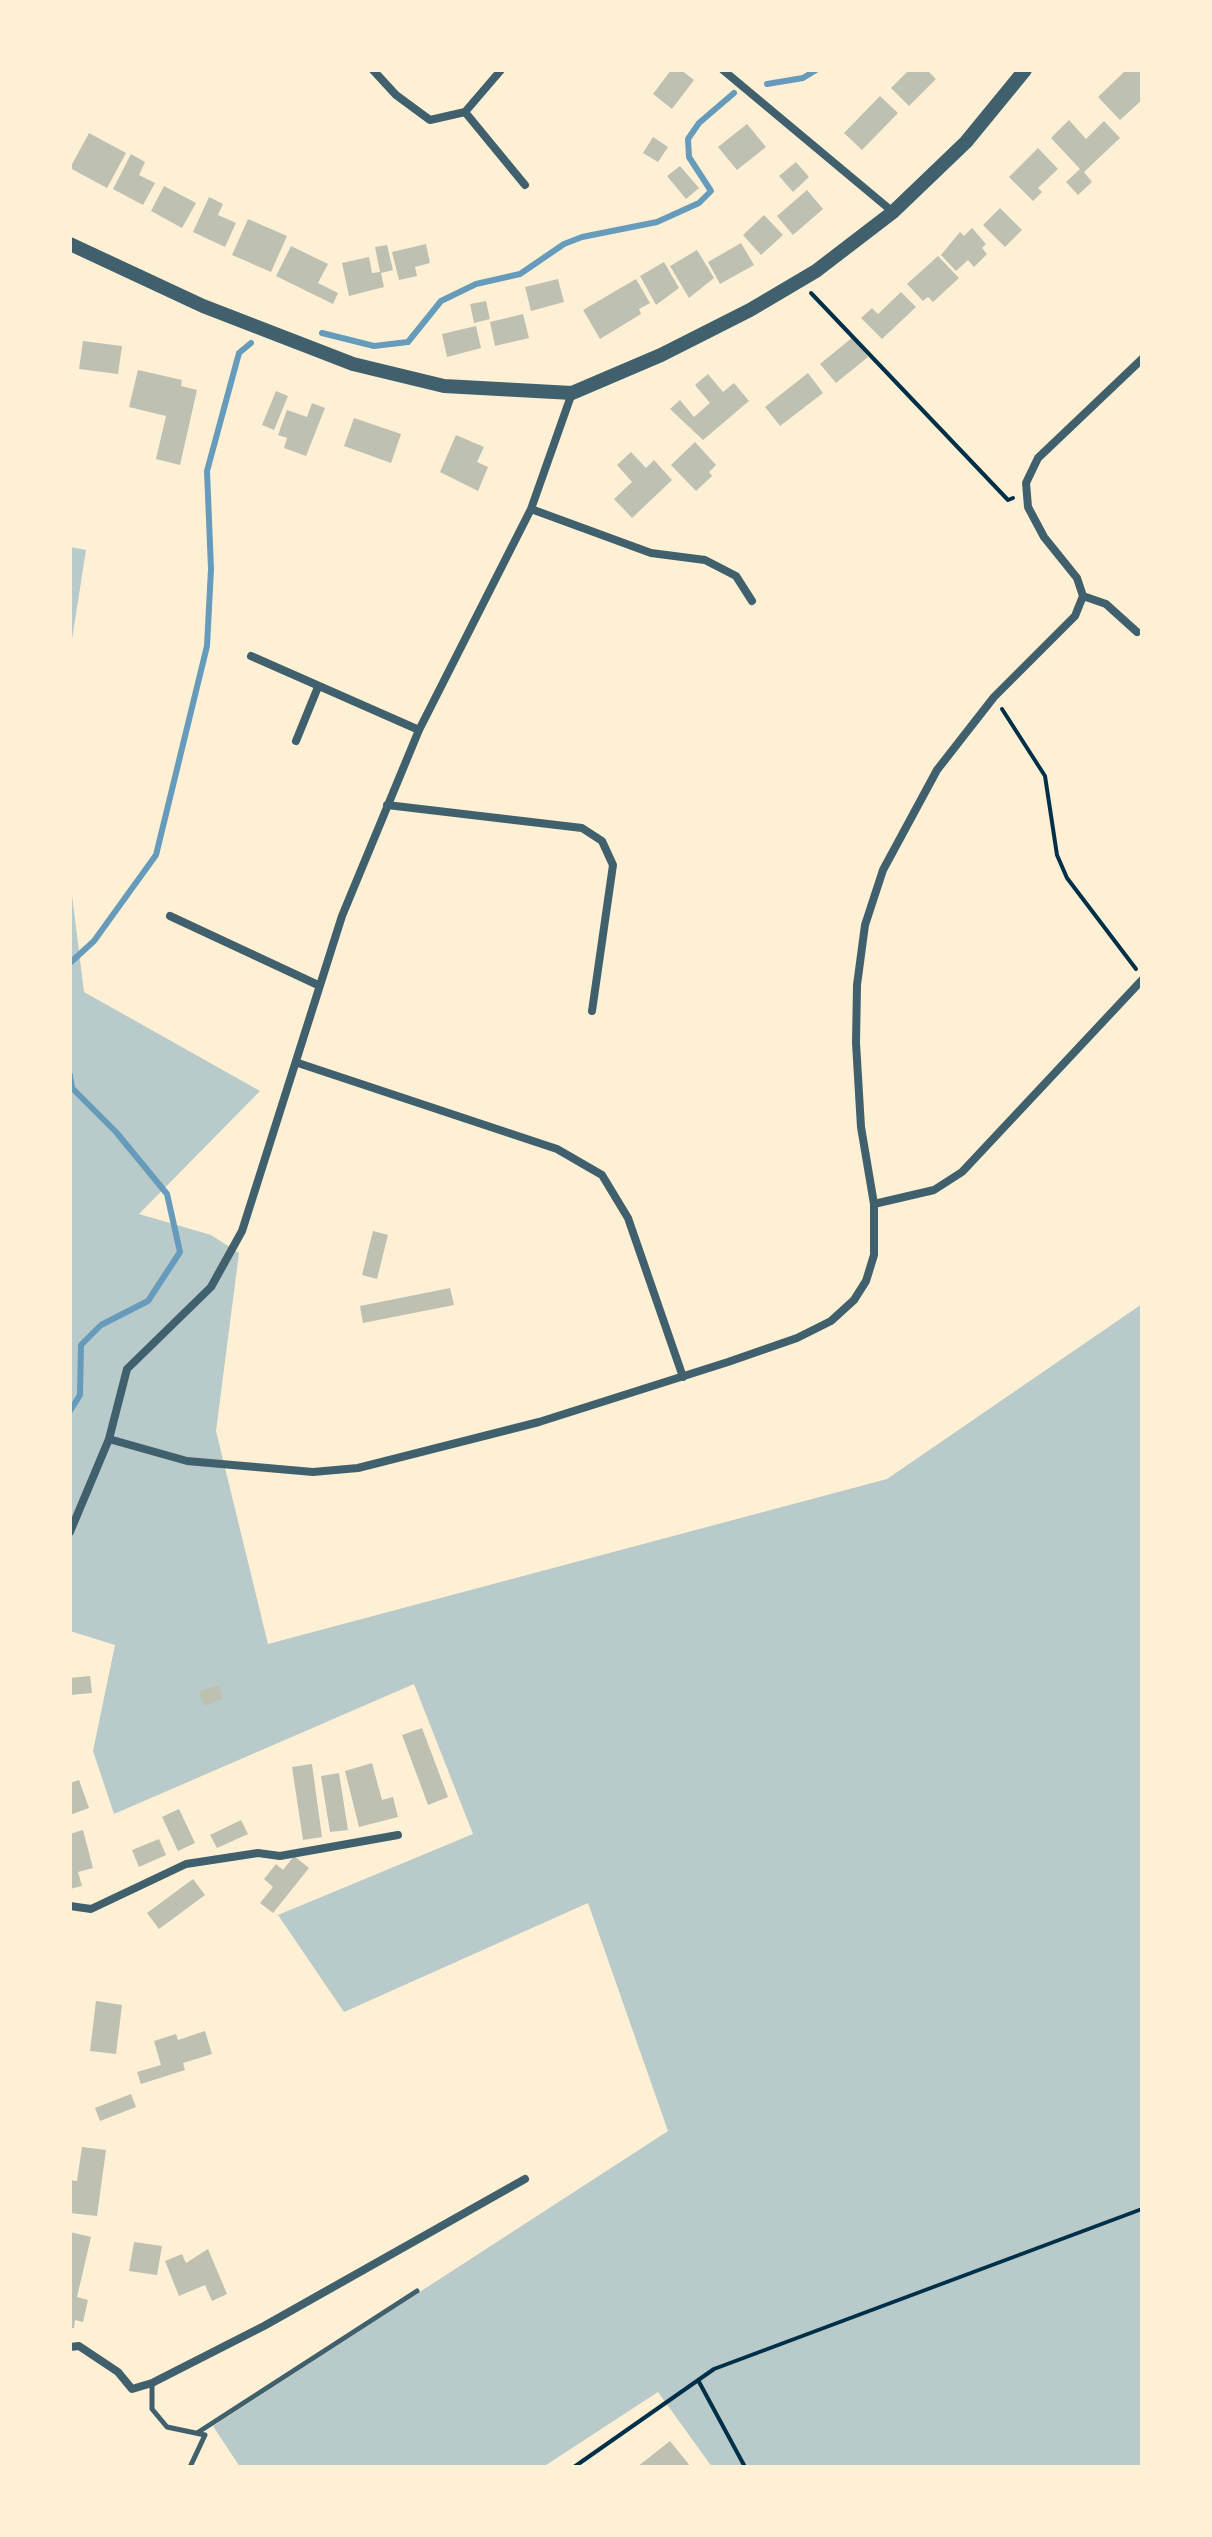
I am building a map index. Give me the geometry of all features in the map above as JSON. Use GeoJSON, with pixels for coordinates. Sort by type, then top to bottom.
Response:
{"type":"FeatureCollection","features":[{"type":"Feature","properties":{"kind":"street"},"geometry":{"type":"LineString","coordinates":[[373,70],[396,95],[430,120],[465,112],[501,70]]}},
{"type":"Feature","properties":{"kind":"street"},"geometry":{"type":"LineString","coordinates":[[723,70],[893,212]]}},
{"type":"Feature","properties":{"kind":"street"},"geometry":{"type":"LineString","coordinates":[[70,244],[203,306],[353,364],[444,386],[572,393],[661,355],[799,281],[893,212],[966,142],[1025,70]]}},
{"type":"Feature","properties":{"kind":"street"},"geometry":{"type":"LineString","coordinates":[[465,112],[525,185]]}},
{"type":"Feature","properties":{"kind":"street"},"geometry":{"type":"LineString","coordinates":[[109,1439],[187,1461],[313,1472],[353,1469],[539,1422],[728,1362],[797,1338],[831,1321],[854,1300],[866,1281],[874,1255],[874,1204],[861,1127],[856,1043],[857,985],[865,925],[883,870],[937,770],[994,697],[1075,616],[1083,596],[1077,578],[1044,537],[1028,507],[1026,483],[1038,458],[1142,359]]}},
{"type":"Feature","properties":{"kind":"street"},"geometry":{"type":"LineString","coordinates":[[70,1532],[109,1439],[127,1369],[211,1287],[242,1231],[298,1063],[318,985],[387,805],[419,730],[531,509],[572,393]]}},
{"type":"Feature","properties":{"kind":"street"},"geometry":{"type":"LineString","coordinates":[[531,509],[651,553],[705,560],[736,576],[752,601]]}},
{"type":"Feature","properties":{"kind":"street"},"geometry":{"type":"LineString","coordinates":[[1083,596],[1106,604],[1137,632]]}},
{"type":"Feature","properties":{"kind":"street"},"geometry":{"type":"LineString","coordinates":[[251,656],[419,730]]}},
{"type":"Feature","properties":{"kind":"street"},"geometry":{"type":"LineString","coordinates":[[296,741],[318,687]]}},
{"type":"Feature","properties":{"kind":"street"},"geometry":{"type":"LineString","coordinates":[[387,805],[582,828],[602,841],[613,865],[592,1011]]}},
{"type":"Feature","properties":{"kind":"street"},"geometry":{"type":"LineString","coordinates":[[170,916],[318,985]]}},
{"type":"Feature","properties":{"kind":"street"},"geometry":{"type":"LineString","coordinates":[[874,1204],[934,1190],[962,1172],[1142,978]]}},
{"type":"Feature","properties":{"kind":"street"},"geometry":{"type":"LineString","coordinates":[[298,1063],[557,1149],[602,1175],[628,1218],[683,1377]]}},
{"type":"Feature","properties":{"kind":"street"},"geometry":{"type":"LineString","coordinates":[[70,1906],[91,1909],[186,1864],[258,1853],[280,1856],[398,1835]]}},
{"type":"Feature","properties":{"kind":"street"},"geometry":{"type":"LineString","coordinates":[[70,2347],[79,2346],[118,2372],[132,2389],[152,2383],[264,2326],[525,2179]]}},
{"type":"Feature","properties":{"kind":"lane"},"geometry":{"type":"LineString","coordinates":[[197,2433],[417,2291]]}},
{"type":"Feature","properties":{"kind":"lane"},"geometry":{"type":"LineString","coordinates":[[152,2383],[152,2409],[167,2427],[205,2435],[190,2467]]}},
{"type":"Feature","properties":{"kind":"path"},"geometry":{"type":"LineString","coordinates":[[799,281],[1008,500],[1027,494]]}},
{"type":"Feature","properties":{"kind":"path"},"geometry":{"type":"LineString","coordinates":[[994,697],[1045,776],[1057,855],[1067,878],[1142,978]]}},
{"type":"Feature","properties":{"kind":"path"},"geometry":{"type":"LineString","coordinates":[[574,2467],[714,2369],[1142,2209]]}},
{"type":"Feature","properties":{"kind":"path"},"geometry":{"type":"LineString","coordinates":[[698,2380],[745,2467]]}},
{"type":"Feature","properties":{"kind":"shaded area"},"geometry":{"type":"Polygon","coordinates":[[[70,547],[86,550],[70,652],[70,547]]]}},
{"type":"Feature","properties":{"kind":"shaded area"},"geometry":{"type":"Polygon","coordinates":[[[70,879],[84,992],[260,1091],[139,1214],[211,1235],[239,1253],[216,1431],[268,1644],[887,1479],[1142,1304],[1142,2467],[712,2467],[658,2392],[543,2467],[240,2467],[213,2426],[668,2131],[588,1903],[344,2012],[278,1915],[473,1834],[414,1684],[114,1814],[93,1751],[115,1645],[70,1631],[70,879]]]}},
{"type":"Feature","properties":{"kind":"building"},"geometry":{"type":"Polygon","coordinates":[[[671,70],[681,70],[694,80],[672,109],[653,94],[671,70]]]}},
{"type":"Feature","properties":{"kind":"building"},"geometry":{"type":"Polygon","coordinates":[[[909,70],[927,70],[936,79],[909,106],[891,88],[909,70]]]}},
{"type":"Feature","properties":{"kind":"building"},"geometry":{"type":"Polygon","coordinates":[[[1126,70],[1142,70],[1142,100],[1120,120],[1098,97],[1126,70]]]}},
{"type":"Feature","properties":{"kind":"building"},"geometry":{"type":"Polygon","coordinates":[[[880,96],[898,113],[862,150],[844,133],[880,96]]]}},
{"type":"Feature","properties":{"kind":"building"},"geometry":{"type":"Polygon","coordinates":[[[1069,120],[1086,139],[1104,121],[1120,138],[1084,172],[1092,182],[1078,195],[1066,182],[1080,169],[1051,138],[1069,120]]]}},
{"type":"Feature","properties":{"kind":"building"},"geometry":{"type":"Polygon","coordinates":[[[747,124],[766,147],[737,170],[718,147],[747,124]]]}},
{"type":"Feature","properties":{"kind":"building"},"geometry":{"type":"Polygon","coordinates":[[[89,133],[126,153],[107,188],[70,168],[89,133]]]}},
{"type":"Feature","properties":{"kind":"building"},"geometry":{"type":"Polygon","coordinates":[[[653,137],[668,147],[658,162],[643,153],[653,137]]]}},
{"type":"Feature","properties":{"kind":"building"},"geometry":{"type":"Polygon","coordinates":[[[1038,148],[1058,169],[1038,188],[1042,192],[1033,201],[1009,177],[1038,148]]]}},
{"type":"Feature","properties":{"kind":"building"},"geometry":{"type":"Polygon","coordinates":[[[131,154],[145,162],[139,175],[155,183],[143,205],[113,189],[131,154]]]}},
{"type":"Feature","properties":{"kind":"building"},"geometry":{"type":"Polygon","coordinates":[[[796,162],[809,177],[793,192],[779,176],[796,162]]]}},
{"type":"Feature","properties":{"kind":"building"},"geometry":{"type":"Polygon","coordinates":[[[680,166],[699,188],[686,199],[667,176],[680,166]]]}},
{"type":"Feature","properties":{"kind":"building"},"geometry":{"type":"Polygon","coordinates":[[[164,186],[196,203],[182,228],[151,211],[164,186]]]}},
{"type":"Feature","properties":{"kind":"building"},"geometry":{"type":"Polygon","coordinates":[[[807,190],[823,209],[793,235],[777,216],[807,190]]]}},
{"type":"Feature","properties":{"kind":"building"},"geometry":{"type":"Polygon","coordinates":[[[209,197],[223,204],[218,215],[236,223],[225,247],[193,232],[209,197]]]}},
{"type":"Feature","properties":{"kind":"building"},"geometry":{"type":"Polygon","coordinates":[[[1000,208],[1022,230],[1005,247],[983,225],[1000,208]]]}},
{"type":"Feature","properties":{"kind":"building"},"geometry":{"type":"Polygon","coordinates":[[[764,215],[783,235],[761,255],[743,235],[764,215]]]}},
{"type":"Feature","properties":{"kind":"building"},"geometry":{"type":"Polygon","coordinates":[[[248,219],[287,236],[271,272],[232,255],[248,219]]]}},
{"type":"Feature","properties":{"kind":"building"},"geometry":{"type":"Polygon","coordinates":[[[972,228],[986,244],[982,248],[987,254],[974,267],[968,260],[956,271],[941,255],[960,232],[964,236],[972,228]]]}},
{"type":"Feature","properties":{"kind":"building"},"geometry":{"type":"Polygon","coordinates":[[[741,243],[754,265],[720,284],[708,262],[741,243]]]}},
{"type":"Feature","properties":{"kind":"building"},"geometry":{"type":"Polygon","coordinates":[[[426,244],[430,263],[415,267],[417,276],[399,280],[392,252],[426,244]]]}},
{"type":"Feature","properties":{"kind":"building"},"geometry":{"type":"Polygon","coordinates":[[[387,245],[393,270],[381,273],[384,287],[349,296],[342,263],[369,257],[372,273],[380,272],[375,247],[387,245]]]}},
{"type":"Feature","properties":{"kind":"building"},"geometry":{"type":"Polygon","coordinates":[[[291,246],[328,264],[318,283],[338,293],[333,304],[276,276],[291,246]]]}},
{"type":"Feature","properties":{"kind":"building"},"geometry":{"type":"Polygon","coordinates":[[[697,250],[714,278],[689,298],[670,266],[697,250]]]}},
{"type":"Feature","properties":{"kind":"building"},"geometry":{"type":"Polygon","coordinates":[[[938,256],[959,278],[933,302],[928,297],[923,301],[907,284],[938,256]]]}},
{"type":"Feature","properties":{"kind":"building"},"geometry":{"type":"Polygon","coordinates":[[[664,262],[679,288],[656,305],[640,276],[664,262]]]}},
{"type":"Feature","properties":{"kind":"building"},"geometry":{"type":"Polygon","coordinates":[[[558,279],[564,302],[531,311],[525,287],[558,279]]]}},
{"type":"Feature","properties":{"kind":"building"},"geometry":{"type":"Polygon","coordinates":[[[636,279],[650,303],[639,309],[641,314],[600,339],[583,310],[636,279]]]}},
{"type":"Feature","properties":{"kind":"building"},"geometry":{"type":"Polygon","coordinates":[[[901,292],[916,307],[882,339],[861,318],[872,308],[878,314],[901,292]]]}},
{"type":"Feature","properties":{"kind":"building"},"geometry":{"type":"Polygon","coordinates":[[[486,301],[490,319],[474,323],[470,304],[486,301]]]}},
{"type":"Feature","properties":{"kind":"building"},"geometry":{"type":"Polygon","coordinates":[[[523,314],[529,338],[495,346],[490,322],[523,314]]]}},
{"type":"Feature","properties":{"kind":"building"},"geometry":{"type":"Polygon","coordinates":[[[476,326],[481,348],[447,357],[442,334],[476,326]]]}},
{"type":"Feature","properties":{"kind":"building"},"geometry":{"type":"Polygon","coordinates":[[[853,337],[868,357],[836,383],[820,364],[853,337]]]}},
{"type":"Feature","properties":{"kind":"building"},"geometry":{"type":"Polygon","coordinates":[[[83,341],[122,346],[118,374],[79,369],[83,341]]]}},
{"type":"Feature","properties":{"kind":"building"},"geometry":{"type":"Polygon","coordinates":[[[138,370],[182,380],[181,386],[197,390],[180,465],[156,459],[166,416],[129,407],[138,370]]]}},
{"type":"Feature","properties":{"kind":"building"},"geometry":{"type":"Polygon","coordinates":[[[808,373],[823,393],[780,426],[765,407],[808,373]]]}},
{"type":"Feature","properties":{"kind":"building"},"geometry":{"type":"Polygon","coordinates":[[[708,374],[723,392],[734,383],[749,401],[703,440],[670,409],[680,400],[694,417],[710,403],[695,385],[708,374]]]}},
{"type":"Feature","properties":{"kind":"building"},"geometry":{"type":"Polygon","coordinates":[[[276,391],[288,396],[274,430],[262,425],[276,391]]]}},
{"type":"Feature","properties":{"kind":"building"},"geometry":{"type":"Polygon","coordinates":[[[312,403],[325,408],[306,456],[284,448],[287,438],[278,435],[287,410],[307,417],[312,403]]]}},
{"type":"Feature","properties":{"kind":"building"},"geometry":{"type":"Polygon","coordinates":[[[354,418],[401,434],[391,463],[344,446],[354,418]]]}},
{"type":"Feature","properties":{"kind":"building"},"geometry":{"type":"Polygon","coordinates":[[[456,435],[484,447],[477,462],[488,467],[478,491],[440,472],[456,435]]]}},
{"type":"Feature","properties":{"kind":"building"},"geometry":{"type":"Polygon","coordinates":[[[695,442],[716,465],[709,472],[712,476],[696,491],[671,465],[695,442]]]}},
{"type":"Feature","properties":{"kind":"building"},"geometry":{"type":"Polygon","coordinates":[[[631,452],[646,468],[654,460],[672,480],[632,518],[614,499],[632,482],[617,465],[631,452]]]}},
{"type":"Feature","properties":{"kind":"building"},"geometry":{"type":"Polygon","coordinates":[[[373,1231],[388,1235],[377,1279],[362,1275],[373,1231]]]}},
{"type":"Feature","properties":{"kind":"building"},"geometry":{"type":"Polygon","coordinates":[[[450,1288],[454,1305],[363,1323],[360,1306],[450,1288]]]}},
{"type":"Feature","properties":{"kind":"building"},"geometry":{"type":"Polygon","coordinates":[[[90,1676],[92,1693],[70,1695],[70,1678],[90,1676]]]}},
{"type":"Feature","properties":{"kind":"building"},"geometry":{"type":"Polygon","coordinates":[[[219,1685],[223,1699],[204,1706],[199,1691],[219,1685]]]}},
{"type":"Feature","properties":{"kind":"building"},"geometry":{"type":"Polygon","coordinates":[[[422,1728],[448,1797],[428,1805],[402,1735],[422,1728]]]}},
{"type":"Feature","properties":{"kind":"building"},"geometry":{"type":"Polygon","coordinates":[[[372,1763],[382,1800],[393,1797],[398,1817],[359,1827],[345,1771],[372,1763]]]}},
{"type":"Feature","properties":{"kind":"building"},"geometry":{"type":"Polygon","coordinates":[[[312,1764],[322,1837],[303,1840],[292,1767],[312,1764]]]}},
{"type":"Feature","properties":{"kind":"building"},"geometry":{"type":"Polygon","coordinates":[[[339,1773],[348,1830],[330,1832],[321,1776],[339,1773]]]}},
{"type":"Feature","properties":{"kind":"building"},"geometry":{"type":"Polygon","coordinates":[[[79,1780],[89,1808],[70,1815],[70,1783],[79,1780]]]}},
{"type":"Feature","properties":{"kind":"building"},"geometry":{"type":"Polygon","coordinates":[[[179,1809],[195,1843],[178,1851],[162,1817],[179,1809]]]}},
{"type":"Feature","properties":{"kind":"building"},"geometry":{"type":"Polygon","coordinates":[[[241,1820],[248,1834],[217,1848],[210,1835],[241,1820]]]}},
{"type":"Feature","properties":{"kind":"building"},"geometry":{"type":"Polygon","coordinates":[[[83,1830],[93,1868],[78,1872],[82,1886],[70,1889],[70,1834],[83,1830]]]}},
{"type":"Feature","properties":{"kind":"building"},"geometry":{"type":"Polygon","coordinates":[[[159,1839],[166,1855],[139,1867],[132,1850],[159,1839]]]}},
{"type":"Feature","properties":{"kind":"building"},"geometry":{"type":"Polygon","coordinates":[[[294,1856],[309,1868],[273,1913],[260,1903],[273,1887],[264,1879],[276,1864],[283,1870],[294,1856]]]}},
{"type":"Feature","properties":{"kind":"building"},"geometry":{"type":"Polygon","coordinates":[[[193,1879],[205,1895],[159,1929],[147,1913],[193,1879]]]}},
{"type":"Feature","properties":{"kind":"building"},"geometry":{"type":"Polygon","coordinates":[[[96,2001],[122,2005],[116,2054],[90,2051],[96,2001]]]}},
{"type":"Feature","properties":{"kind":"building"},"geometry":{"type":"Polygon","coordinates":[[[205,2031],[212,2054],[183,2063],[185,2070],[141,2084],[137,2072],[161,2065],[154,2041],[176,2034],[178,2040],[205,2031]]]}},
{"type":"Feature","properties":{"kind":"building"},"geometry":{"type":"Polygon","coordinates":[[[131,2094],[136,2107],[100,2121],[95,2108],[131,2094]]]}},
{"type":"Feature","properties":{"kind":"building"},"geometry":{"type":"Polygon","coordinates":[[[82,2147],[106,2150],[97,2216],[70,2213],[70,2180],[77,2181],[82,2147]]]}},
{"type":"Feature","properties":{"kind":"building"},"geometry":{"type":"Polygon","coordinates":[[[70,2232],[91,2237],[77,2297],[88,2300],[83,2322],[75,2320],[74,2328],[70,2328],[70,2232]]]}},
{"type":"Feature","properties":{"kind":"building"},"geometry":{"type":"Polygon","coordinates":[[[134,2242],[162,2246],[157,2275],[129,2271],[134,2242]]]}},
{"type":"Feature","properties":{"kind":"building"},"geometry":{"type":"Polygon","coordinates":[[[208,2249],[227,2294],[212,2301],[205,2285],[179,2296],[165,2261],[182,2254],[186,2263],[208,2249]]]}},
{"type":"Feature","properties":{"kind":"building"},"geometry":{"type":"Polygon","coordinates":[[[670,2441],[691,2467],[637,2467],[670,2441]]]}},
{"type":"Feature","properties":{"kind":"waterway"},"geometry":{"type":"LineString","coordinates":[[767,84],[803,78],[816,70]]}},
{"type":"Feature","properties":{"kind":"waterway"},"geometry":{"type":"LineString","coordinates":[[322,333],[374,346],[408,342],[441,301],[476,284],[520,274],[564,244],[582,237],[657,222],[699,203],[711,191],[689,157],[688,139],[699,123],[734,93]]}},
{"type":"Feature","properties":{"kind":"waterway"},"geometry":{"type":"LineString","coordinates":[[70,963],[94,941],[156,855],[207,646],[211,569],[207,471],[239,353],[251,343]]}},
{"type":"Feature","properties":{"kind":"waterway"},"geometry":{"type":"LineString","coordinates":[[70,1075],[72,1088],[116,1132],[167,1194],[180,1252],[148,1301],[101,1325],[81,1345],[80,1395],[70,1411]]}}]}
